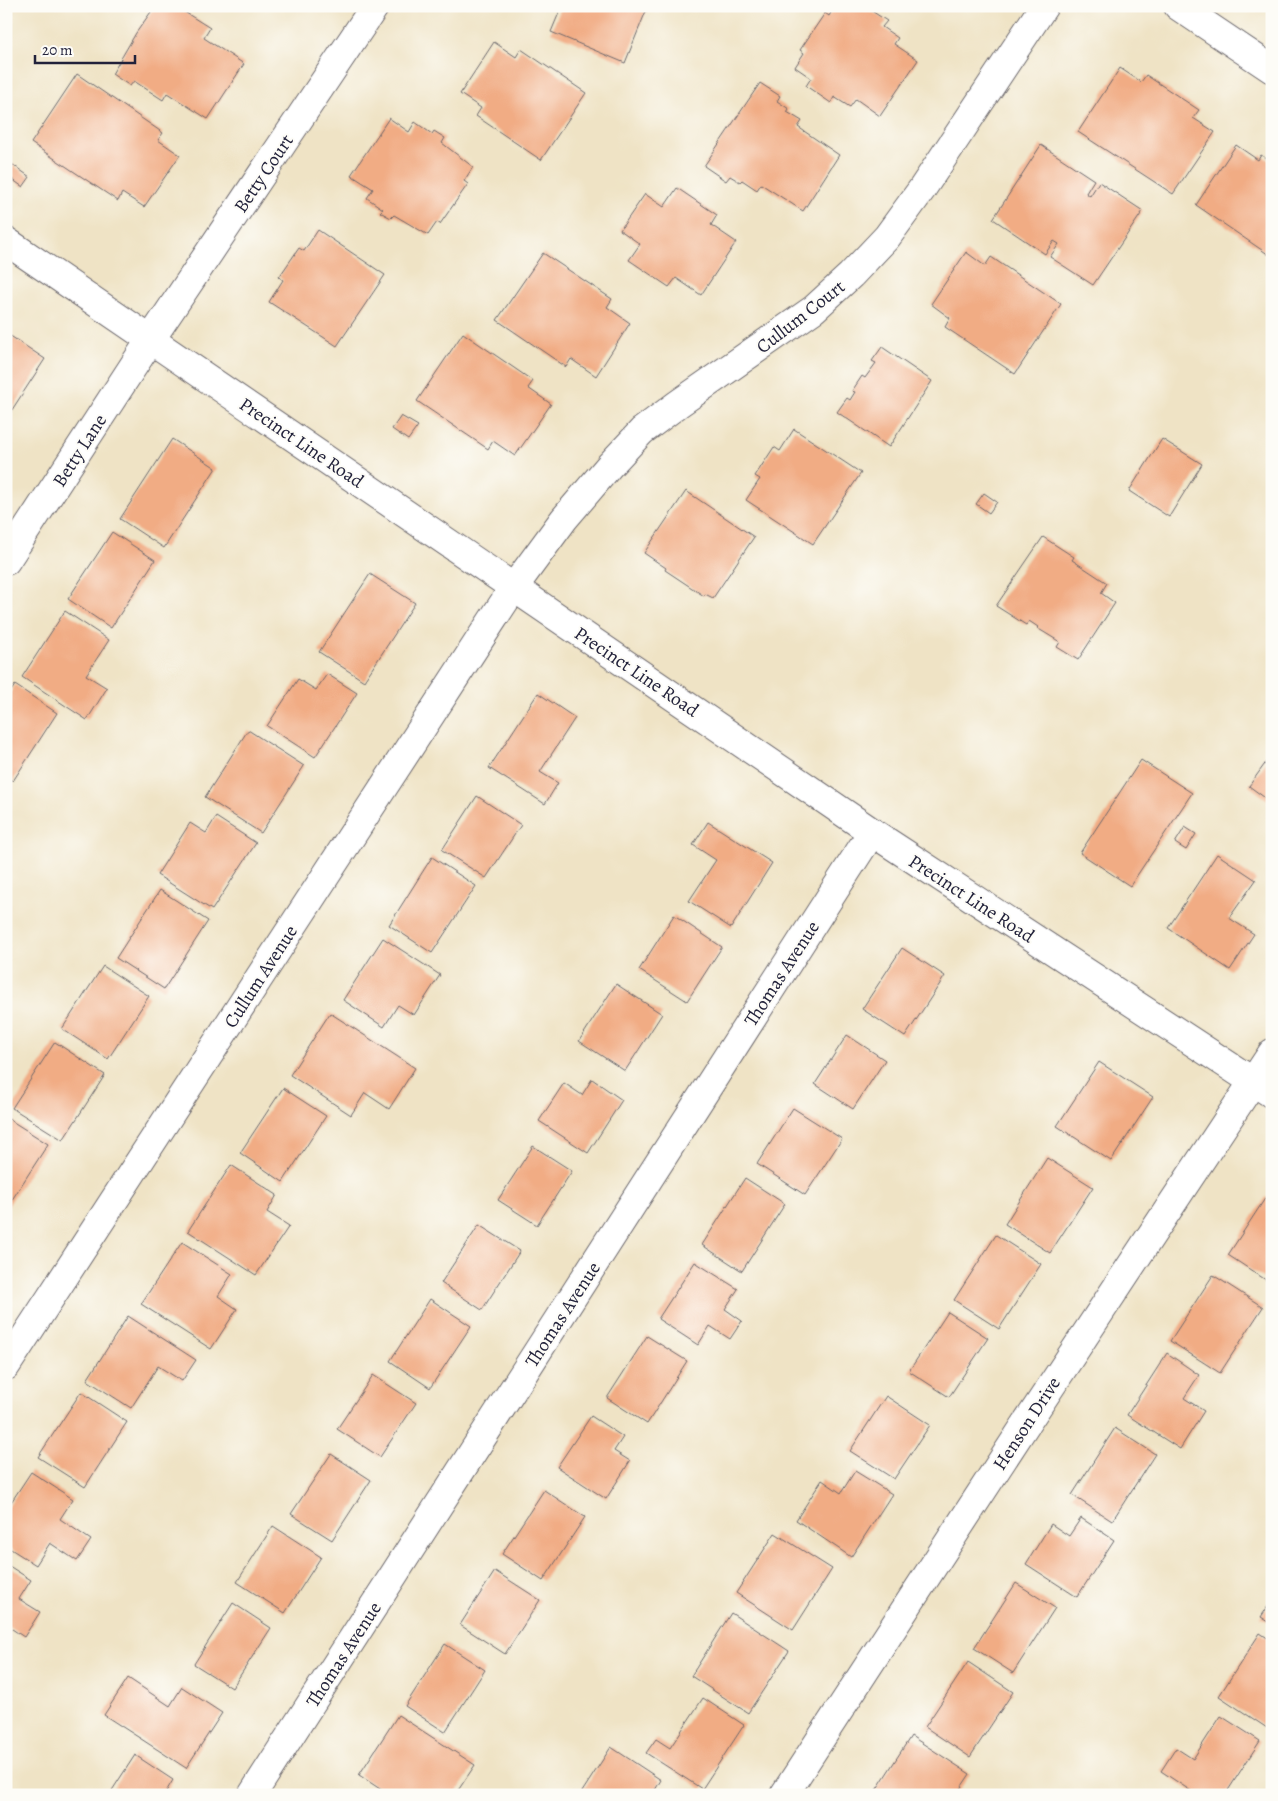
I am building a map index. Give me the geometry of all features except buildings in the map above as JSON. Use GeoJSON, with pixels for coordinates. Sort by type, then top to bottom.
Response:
{"type":"FeatureCollection","features":[{"type":"Feature","properties":{"kind":"street","name":"Betty Court"},"geometry":{"type":"LineString","coordinates":[[151,340],[375,6]]}},
{"type":"Feature","properties":{"kind":"street","name":"Cullum Court"},"geometry":{"type":"LineString","coordinates":[[514,587],[564,518],[642,431],[814,309],[851,276],[887,237],[1044,6]]}},
{"type":"Feature","properties":{"kind":"street"},"geometry":{"type":"LineString","coordinates":[[1178,6],[1272,69]]}},
{"type":"Feature","properties":{"kind":"street","name":"Precinct Line Road"},"geometry":{"type":"LineString","coordinates":[[6,241],[872,832],[1262,1087]]}},
{"type":"Feature","properties":{"kind":"street","name":"Betty Lane"},"geometry":{"type":"LineString","coordinates":[[6,561],[151,340]]}},
{"type":"Feature","properties":{"kind":"street","name":"Cullum Avenue"},"geometry":{"type":"LineString","coordinates":[[6,1366],[514,587]]}},
{"type":"Feature","properties":{"kind":"street","name":"Thomas Avenue"},"geometry":{"type":"LineString","coordinates":[[252,1795],[872,832]]}},
{"type":"Feature","properties":{"kind":"street","name":"Henson Drive"},"geometry":{"type":"LineString","coordinates":[[784,1795],[1262,1087],[1272,1053]]}}]}
